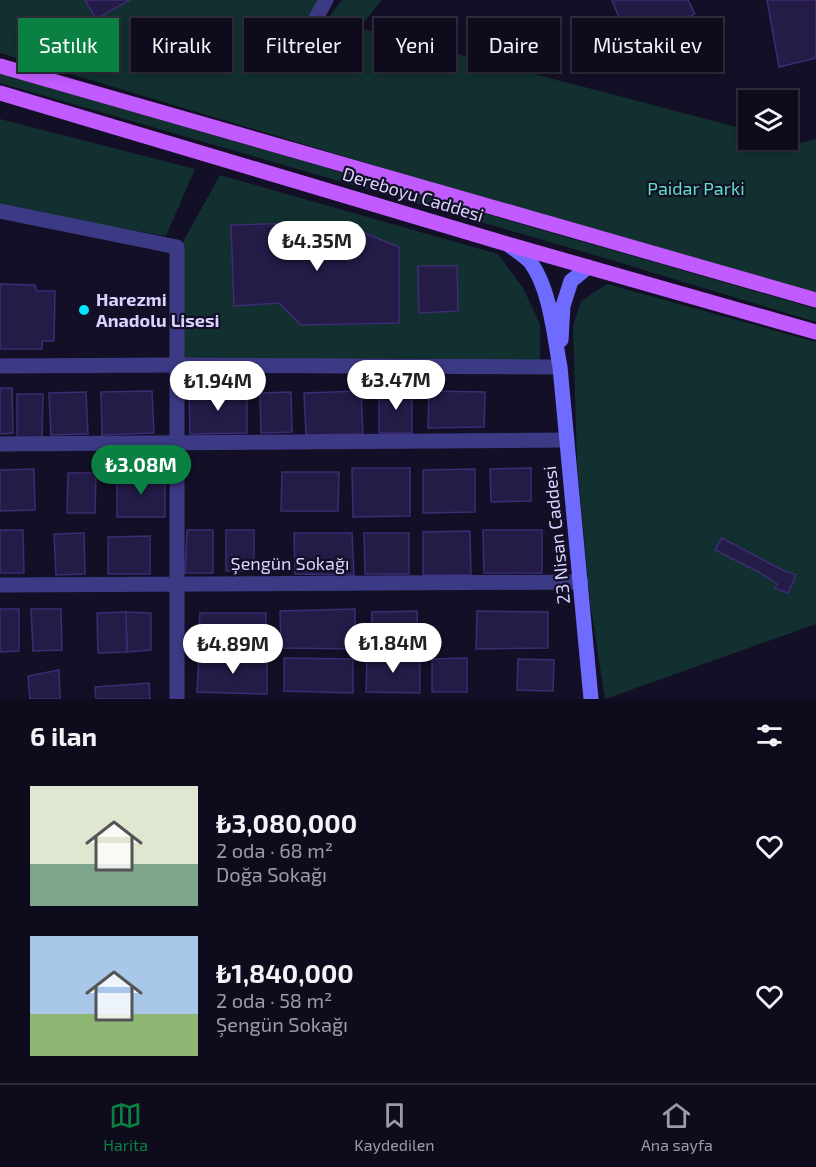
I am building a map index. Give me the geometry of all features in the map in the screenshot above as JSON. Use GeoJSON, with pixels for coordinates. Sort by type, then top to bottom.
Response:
{"type":"FeatureCollection","features":[{"type":"Feature","properties":{"kind":"main road","name":"Dereboyu Caddesi"},"geometry":{"type":"LineString","coordinates":[[0,66],[816,300]]}},
{"type":"Feature","properties":{"kind":"main road","name":"Dereboyu Caddesi"},"geometry":{"type":"LineString","coordinates":[[0,93],[507,244],[816,332]]}},
{"type":"Feature","properties":{"kind":"street"},"geometry":{"type":"LineString","coordinates":[[316,18],[326,0]]}},
{"type":"Feature","properties":{"kind":"street"},"geometry":{"type":"LineString","coordinates":[[0,211],[177,248],[177,699]]}},
{"type":"Feature","properties":{"kind":"street"},"geometry":{"type":"LineString","coordinates":[[507,244],[530,261],[542,282],[560,367]]}},
{"type":"Feature","properties":{"kind":"street"},"geometry":{"type":"LineString","coordinates":[[560,367],[563,306],[571,281],[588,267]]}},
{"type":"Feature","properties":{"kind":"street"},"geometry":{"type":"LineString","coordinates":[[0,366],[560,367]]}},
{"type":"Feature","properties":{"kind":"street","name":"23 Nisan Caddesi"},"geometry":{"type":"LineString","coordinates":[[560,367],[591,699]]}},
{"type":"Feature","properties":{"kind":"street"},"geometry":{"type":"LineString","coordinates":[[0,444],[567,440]]}},
{"type":"Feature","properties":{"kind":"street","name":"Şengün Sokağı"},"geometry":{"type":"LineString","coordinates":[[0,585],[581,582]]}},
{"type":"Feature","properties":{"kind":"green space","name":"Paidar Parki"},"geometry":{"type":"Polygon","coordinates":[[[0,0],[322,0],[314,16],[320,18],[244,18],[244,72],[362,72],[362,29],[374,32],[374,72],[456,72],[456,53],[468,57],[468,72],[527,72],[738,127],[738,150],[798,150],[798,143],[816,139],[816,298],[63,72],[119,72],[119,18],[18,18],[18,58],[0,53],[0,0]]]}},
{"type":"Feature","properties":{"kind":"green space","name":"Paidar Parki"},"geometry":{"type":"Polygon","coordinates":[[[342,0],[382,0],[362,24],[362,18],[328,18],[342,0]]]}},
{"type":"Feature","properties":{"kind":"green space"},"geometry":{"type":"Polygon","coordinates":[[[0,73],[816,309],[816,322],[591,254],[0,83],[0,73]]]}},
{"type":"Feature","properties":{"kind":"green space"},"geometry":{"type":"Polygon","coordinates":[[[0,119],[195,169],[166,236],[0,208],[0,119]]]}},
{"type":"Feature","properties":{"kind":"green space"},"geometry":{"type":"Polygon","coordinates":[[[220,175],[498,254],[523,288],[540,324],[540,362],[177,365],[184,240],[220,175]]]}},
{"type":"Feature","properties":{"kind":"green space"},"geometry":{"type":"Polygon","coordinates":[[[607,284],[816,342],[816,624],[605,699],[590,602],[577,461],[573,326],[581,301],[607,284]]]}},
{"type":"Feature","properties":{"kind":"building"},"geometry":{"type":"Polygon","coordinates":[[[85,0],[130,0],[98,18],[95,18],[85,0]]]}},
{"type":"Feature","properties":{"kind":"building"},"geometry":{"type":"Polygon","coordinates":[[[612,0],[688,0],[695,14],[687,18],[619,18],[612,0]]]}},
{"type":"Feature","properties":{"kind":"building"},"geometry":{"type":"Polygon","coordinates":[[[767,0],[816,0],[816,58],[779,67],[767,0]]]}},
{"type":"Feature","properties":{"kind":"building"},"geometry":{"type":"Polygon","coordinates":[[[338,222],[399,247],[399,323],[301,325],[279,303],[234,306],[231,225],[338,222]]]}},
{"type":"Feature","properties":{"kind":"building"},"geometry":{"type":"Polygon","coordinates":[[[418,266],[457,266],[458,311],[419,313],[418,266]]]}},
{"type":"Feature","properties":{"kind":"building"},"geometry":{"type":"Polygon","coordinates":[[[0,284],[35,285],[37,291],[55,291],[54,341],[42,341],[42,349],[0,349],[0,284]]]}},
{"type":"Feature","properties":{"kind":"building"},"geometry":{"type":"Polygon","coordinates":[[[0,388],[12,388],[13,433],[0,434],[0,388]]]}},
{"type":"Feature","properties":{"kind":"building"},"geometry":{"type":"Polygon","coordinates":[[[379,389],[412,389],[412,433],[379,433],[379,389]]]}},
{"type":"Feature","properties":{"kind":"building"},"geometry":{"type":"Polygon","coordinates":[[[152,391],[154,433],[102,435],[101,392],[152,391]]]}},
{"type":"Feature","properties":{"kind":"building"},"geometry":{"type":"Polygon","coordinates":[[[247,391],[247,433],[190,434],[189,392],[247,391]]]}},
{"type":"Feature","properties":{"kind":"building"},"geometry":{"type":"Polygon","coordinates":[[[361,391],[363,434],[306,435],[304,393],[361,391]]]}},
{"type":"Feature","properties":{"kind":"building"},"geometry":{"type":"Polygon","coordinates":[[[429,391],[485,392],[484,427],[428,428],[429,391]]]}},
{"type":"Feature","properties":{"kind":"building"},"geometry":{"type":"Polygon","coordinates":[[[86,392],[88,434],[51,435],[49,393],[86,392]]]}},
{"type":"Feature","properties":{"kind":"building"},"geometry":{"type":"Polygon","coordinates":[[[291,392],[292,432],[261,433],[260,393],[291,392]]]}},
{"type":"Feature","properties":{"kind":"building"},"geometry":{"type":"Polygon","coordinates":[[[17,394],[43,394],[42,438],[17,438],[17,394]]]}},
{"type":"Feature","properties":{"kind":"building"},"geometry":{"type":"Polygon","coordinates":[[[352,468],[410,468],[410,516],[353,517],[352,468]]]}},
{"type":"Feature","properties":{"kind":"building"},"geometry":{"type":"Polygon","coordinates":[[[531,468],[531,501],[491,502],[490,469],[531,468]]]}},
{"type":"Feature","properties":{"kind":"building"},"geometry":{"type":"Polygon","coordinates":[[[34,469],[35,510],[0,511],[0,470],[34,469]]]}},
{"type":"Feature","properties":{"kind":"building"},"geometry":{"type":"Polygon","coordinates":[[[475,469],[475,512],[423,513],[423,470],[475,469]]]}},
{"type":"Feature","properties":{"kind":"building"},"geometry":{"type":"Polygon","coordinates":[[[282,472],[339,472],[338,511],[281,511],[282,472]]]}},
{"type":"Feature","properties":{"kind":"building"},"geometry":{"type":"Polygon","coordinates":[[[68,473],[96,473],[95,513],[67,513],[68,473]]]}},
{"type":"Feature","properties":{"kind":"building"},"geometry":{"type":"Polygon","coordinates":[[[117,475],[165,475],[165,517],[117,517],[117,475]]]}},
{"type":"Feature","properties":{"kind":"building"},"geometry":{"type":"Polygon","coordinates":[[[0,530],[23,530],[24,573],[0,573],[0,530]]]}},
{"type":"Feature","properties":{"kind":"building"},"geometry":{"type":"Polygon","coordinates":[[[187,530],[213,530],[213,573],[185,573],[187,530]]]}},
{"type":"Feature","properties":{"kind":"building"},"geometry":{"type":"Polygon","coordinates":[[[226,530],[254,530],[254,571],[226,571],[226,530]]]}},
{"type":"Feature","properties":{"kind":"building"},"geometry":{"type":"Polygon","coordinates":[[[483,530],[542,530],[542,573],[484,573],[483,530]]]}},
{"type":"Feature","properties":{"kind":"building"},"geometry":{"type":"Polygon","coordinates":[[[470,531],[471,575],[423,575],[423,532],[470,531]]]}},
{"type":"Feature","properties":{"kind":"building"},"geometry":{"type":"Polygon","coordinates":[[[84,533],[85,574],[56,575],[54,534],[84,533]]]}},
{"type":"Feature","properties":{"kind":"building"},"geometry":{"type":"Polygon","coordinates":[[[294,533],[352,533],[354,575],[295,574],[294,533]]]}},
{"type":"Feature","properties":{"kind":"building"},"geometry":{"type":"Polygon","coordinates":[[[364,533],[409,533],[409,574],[365,574],[364,533]]]}},
{"type":"Feature","properties":{"kind":"building"},"geometry":{"type":"Polygon","coordinates":[[[150,536],[150,574],[108,574],[108,537],[150,536]]]}},
{"type":"Feature","properties":{"kind":"building"},"geometry":{"type":"Polygon","coordinates":[[[722,538],[796,575],[788,593],[775,588],[777,584],[759,572],[715,550],[722,538]]]}},
{"type":"Feature","properties":{"kind":"building"},"geometry":{"type":"Polygon","coordinates":[[[0,609],[19,609],[19,651],[0,652],[0,609]]]}},
{"type":"Feature","properties":{"kind":"building"},"geometry":{"type":"Polygon","coordinates":[[[31,609],[61,609],[62,650],[33,651],[31,609]]]}},
{"type":"Feature","properties":{"kind":"building"},"geometry":{"type":"Polygon","coordinates":[[[355,609],[355,649],[281,648],[280,611],[355,609]]]}},
{"type":"Feature","properties":{"kind":"building"},"geometry":{"type":"Polygon","coordinates":[[[417,611],[418,645],[371,646],[372,612],[417,611]]]}},
{"type":"Feature","properties":{"kind":"building"},"geometry":{"type":"Polygon","coordinates":[[[477,611],[548,612],[548,648],[476,649],[477,611]]]}},
{"type":"Feature","properties":{"kind":"building"},"geometry":{"type":"Polygon","coordinates":[[[126,612],[151,613],[151,650],[127,652],[126,612]]]}},
{"type":"Feature","properties":{"kind":"building"},"geometry":{"type":"Polygon","coordinates":[[[126,612],[127,652],[98,653],[97,613],[126,612]]]}},
{"type":"Feature","properties":{"kind":"building"},"geometry":{"type":"Polygon","coordinates":[[[200,613],[266,613],[266,646],[198,647],[200,613]]]}},
{"type":"Feature","properties":{"kind":"building"},"geometry":{"type":"Polygon","coordinates":[[[199,656],[267,656],[267,694],[197,692],[199,656]]]}},
{"type":"Feature","properties":{"kind":"building"},"geometry":{"type":"Polygon","coordinates":[[[367,656],[420,656],[420,693],[366,692],[367,656]]]}},
{"type":"Feature","properties":{"kind":"building"},"geometry":{"type":"Polygon","coordinates":[[[284,658],[353,659],[353,693],[284,691],[284,658]]]}},
{"type":"Feature","properties":{"kind":"building"},"geometry":{"type":"Polygon","coordinates":[[[467,658],[467,692],[432,692],[432,659],[467,658]]]}},
{"type":"Feature","properties":{"kind":"building"},"geometry":{"type":"Polygon","coordinates":[[[518,659],[554,660],[553,691],[517,690],[518,659]]]}},
{"type":"Feature","properties":{"kind":"building"},"geometry":{"type":"Polygon","coordinates":[[[59,670],[60,699],[30,699],[28,676],[59,670]]]}},
{"type":"Feature","properties":{"kind":"building"},"geometry":{"type":"Polygon","coordinates":[[[149,683],[150,699],[96,699],[95,687],[149,683]]]}},
{"type":"Feature","properties":{"kind":"place","name":"Harezmi Anadolu Lisesi"},"geometry":{"type":"Point","coordinates":[84,310]}}]}
